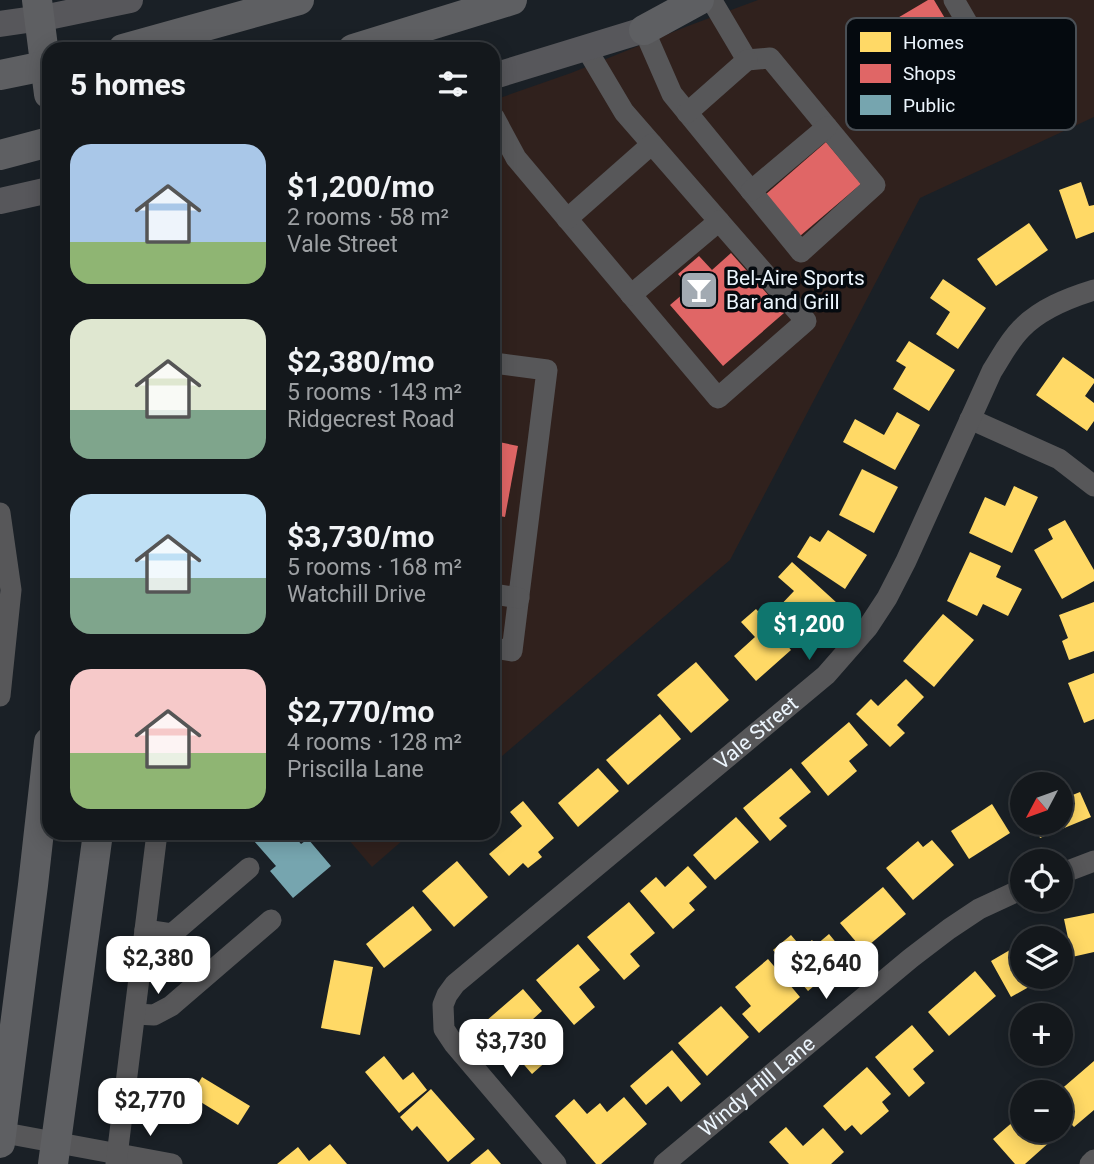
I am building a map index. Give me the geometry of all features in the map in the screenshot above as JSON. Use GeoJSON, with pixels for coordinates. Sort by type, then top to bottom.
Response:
{"type":"FeatureCollection","features":[{"type":"Feature","properties":{"kind":"highway"},"geometry":{"type":"LineString","coordinates":[[37,0],[42,42]]}},
{"type":"Feature","properties":{"kind":"highway"},"geometry":{"type":"LineString","coordinates":[[148,42],[299,0]]}},
{"type":"Feature","properties":{"kind":"highway"},"geometry":{"type":"LineString","coordinates":[[376,42],[512,0]]}},
{"type":"Feature","properties":{"kind":"highway"},"geometry":{"type":"LineString","coordinates":[[644,30],[699,0]]}},
{"type":"Feature","properties":{"kind":"highway"},"geometry":{"type":"LineString","coordinates":[[0,75],[42,66]]}},
{"type":"Feature","properties":{"kind":"highway"},"geometry":{"type":"LineString","coordinates":[[0,138],[42,129]]}},
{"type":"Feature","properties":{"kind":"highway"},"geometry":{"type":"LineString","coordinates":[[0,155],[42,144]]}},
{"type":"Feature","properties":{"kind":"highway"},"geometry":{"type":"LineString","coordinates":[[0,1135],[42,805]]}},
{"type":"Feature","properties":{"kind":"highway"},"geometry":{"type":"LineString","coordinates":[[54,1153],[97,840]]}},
{"type":"Feature","properties":{"kind":"main road"},"geometry":{"type":"LineString","coordinates":[[0,24],[130,0]]}},
{"type":"Feature","properties":{"kind":"main road"},"geometry":{"type":"LineString","coordinates":[[500,74],[644,30],[713,0]]}},
{"type":"Feature","properties":{"kind":"main road"},"geometry":{"type":"LineString","coordinates":[[0,201],[42,192]]}},
{"type":"Feature","properties":{"kind":"street"},"geometry":{"type":"LineString","coordinates":[[713,0],[747,60]]}},
{"type":"Feature","properties":{"kind":"street"},"geometry":{"type":"LineString","coordinates":[[954,0],[964,18]]}},
{"type":"Feature","properties":{"kind":"street"},"geometry":{"type":"LineString","coordinates":[[644,30],[672,94],[687,113],[801,252],[875,185],[770,58],[747,60],[687,113]]}},
{"type":"Feature","properties":{"kind":"street"},"geometry":{"type":"LineString","coordinates":[[500,128],[516,158],[718,398],[806,321],[624,113],[586,48]]}},
{"type":"Feature","properties":{"kind":"street"},"geometry":{"type":"LineString","coordinates":[[751,191],[827,128]]}},
{"type":"Feature","properties":{"kind":"street"},"geometry":{"type":"LineString","coordinates":[[567,219],[652,144]]}},
{"type":"Feature","properties":{"kind":"street"},"geometry":{"type":"LineString","coordinates":[[631,295],[719,221]]}},
{"type":"Feature","properties":{"kind":"street","name":"Vale Street"},"geometry":{"type":"LineString","coordinates":[[556,1164],[444,1029],[443,1005],[447,995],[455,984],[481,962],[826,675],[867,628],[887,598],[992,371],[1010,342],[1022,328],[1042,313],[1068,298],[1094,290]]}},
{"type":"Feature","properties":{"kind":"street"},"geometry":{"type":"LineString","coordinates":[[500,364],[547,370],[512,650],[500,649]]}},
{"type":"Feature","properties":{"kind":"street"},"geometry":{"type":"LineString","coordinates":[[970,419],[1059,459],[1094,486]]}},
{"type":"Feature","properties":{"kind":"street"},"geometry":{"type":"LineString","coordinates":[[0,513],[5,583],[11,590],[0,696]]}},
{"type":"Feature","properties":{"kind":"street"},"geometry":{"type":"LineString","coordinates":[[500,595],[519,598]]}},
{"type":"Feature","properties":{"kind":"street"},"geometry":{"type":"LineString","coordinates":[[117,1159],[156,840]]}},
{"type":"Feature","properties":{"kind":"street"},"geometry":{"type":"LineString","coordinates":[[1073,869],[1094,862]]}},
{"type":"Feature","properties":{"kind":"street"},"geometry":{"type":"LineString","coordinates":[[145,930],[172,934],[249,868]]}},
{"type":"Feature","properties":{"kind":"street","name":"Windy Hill Lane"},"geometry":{"type":"LineString","coordinates":[[664,1164],[911,958],[979,909],[1010,895]]}},
{"type":"Feature","properties":{"kind":"street"},"geometry":{"type":"LineString","coordinates":[[135,1013],[154,1015],[171,1006],[271,920]]}},
{"type":"Feature","properties":{"kind":"street"},"geometry":{"type":"LineString","coordinates":[[0,1135],[54,1153],[172,1164]]}},
{"type":"Feature","properties":{"kind":"shaded area"},"geometry":{"type":"Polygon","coordinates":[[[758,0],[1094,0],[1094,117],[1076,125],[1076,18],[846,18],[846,130],[1066,130],[920,198],[730,560],[500,758],[500,98],[571,73],[758,0]]]}},
{"type":"Feature","properties":{"kind":"shaded area"},"geometry":{"type":"Polygon","coordinates":[[[349,840],[403,840],[372,867],[349,840]]]}},
{"type":"Feature","properties":{"kind":"building: Homes"},"geometry":{"type":"Polygon","coordinates":[[[1081,182],[1089,206],[1094,205],[1094,232],[1076,239],[1059,190],[1081,182]]]}},
{"type":"Feature","properties":{"kind":"building: Homes"},"geometry":{"type":"Polygon","coordinates":[[[1029,223],[1048,250],[996,286],[977,259],[1029,223]]]}},
{"type":"Feature","properties":{"kind":"building: Homes"},"geometry":{"type":"Polygon","coordinates":[[[943,279],[986,308],[958,349],[936,334],[950,312],[930,298],[943,279]]]}},
{"type":"Feature","properties":{"kind":"building: Homes"},"geometry":{"type":"Polygon","coordinates":[[[909,341],[955,370],[929,411],[893,389],[906,367],[896,361],[909,341]]]}},
{"type":"Feature","properties":{"kind":"building: Homes"},"geometry":{"type":"Polygon","coordinates":[[[1063,357],[1094,379],[1085,396],[1094,403],[1094,421],[1087,431],[1036,395],[1063,357]]]}},
{"type":"Feature","properties":{"kind":"building: Homes"},"geometry":{"type":"Polygon","coordinates":[[[897,412],[920,425],[895,470],[843,442],[855,419],[884,435],[897,412]]]}},
{"type":"Feature","properties":{"kind":"building: Homes"},"geometry":{"type":"Polygon","coordinates":[[[862,469],[898,487],[874,533],[839,515],[862,469]]]}},
{"type":"Feature","properties":{"kind":"building: Homes"},"geometry":{"type":"Polygon","coordinates":[[[1014,486],[1038,497],[1012,553],[969,533],[985,497],[1005,506],[1014,486]]]}},
{"type":"Feature","properties":{"kind":"building: Homes"},"geometry":{"type":"Polygon","coordinates":[[[1065,520],[1094,570],[1094,581],[1062,599],[1034,550],[1053,539],[1048,529],[1065,520]]]}},
{"type":"Feature","properties":{"kind":"building: Homes"},"geometry":{"type":"Polygon","coordinates":[[[828,530],[867,555],[845,589],[797,557],[810,536],[820,542],[828,530]]]}},
{"type":"Feature","properties":{"kind":"building: Homes"},"geometry":{"type":"Polygon","coordinates":[[[970,552],[1001,566],[996,577],[1022,589],[1008,616],[983,604],[977,616],[947,601],[970,552]]]}},
{"type":"Feature","properties":{"kind":"building: Homes"},"geometry":{"type":"Polygon","coordinates":[[[792,562],[837,603],[806,637],[776,610],[794,591],[778,577],[792,562]]]}},
{"type":"Feature","properties":{"kind":"building: Homes"},"geometry":{"type":"Polygon","coordinates":[[[1094,602],[1094,651],[1069,660],[1062,641],[1068,638],[1059,615],[1094,602]]]}},
{"type":"Feature","properties":{"kind":"building: Homes"},"geometry":{"type":"Polygon","coordinates":[[[756,609],[791,650],[756,681],[734,656],[755,637],[741,622],[756,609]]]}},
{"type":"Feature","properties":{"kind":"building: Homes"},"geometry":{"type":"Polygon","coordinates":[[[943,614],[974,640],[934,687],[903,661],[943,614]]]}},
{"type":"Feature","properties":{"kind":"building: Homes"},"geometry":{"type":"Polygon","coordinates":[[[696,662],[729,700],[691,733],[657,695],[696,662]]]}},
{"type":"Feature","properties":{"kind":"building: Homes"},"geometry":{"type":"Polygon","coordinates":[[[1094,673],[1094,719],[1084,723],[1068,683],[1094,673]]]}},
{"type":"Feature","properties":{"kind":"building: Homes"},"geometry":{"type":"Polygon","coordinates":[[[906,679],[924,697],[897,725],[905,733],[890,747],[856,714],[871,699],[878,706],[906,679]]]}},
{"type":"Feature","properties":{"kind":"building: Homes"},"geometry":{"type":"Polygon","coordinates":[[[660,714],[681,739],[628,785],[606,760],[660,714]]]}},
{"type":"Feature","properties":{"kind":"building: Homes"},"geometry":{"type":"Polygon","coordinates":[[[849,722],[868,745],[849,761],[857,771],[828,796],[801,763],[849,722]]]}},
{"type":"Feature","properties":{"kind":"building: Homes"},"geometry":{"type":"Polygon","coordinates":[[[598,768],[619,791],[578,827],[558,803],[598,768]]]}},
{"type":"Feature","properties":{"kind":"building: Homes"},"geometry":{"type":"Polygon","coordinates":[[[791,768],[811,792],[779,818],[787,826],[770,841],[743,808],[791,768]]]}},
{"type":"Feature","properties":{"kind":"building: Homes"},"geometry":{"type":"Polygon","coordinates":[[[1080,792],[1091,817],[1073,824],[1073,795],[1080,792]]]}},
{"type":"Feature","properties":{"kind":"building: Homes"},"geometry":{"type":"Polygon","coordinates":[[[523,801],[554,838],[538,852],[542,857],[528,868],[523,863],[509,876],[489,854],[522,826],[510,812],[523,801]]]}},
{"type":"Feature","properties":{"kind":"building: Homes"},"geometry":{"type":"Polygon","coordinates":[[[992,804],[1010,833],[969,859],[951,831],[992,804]]]}},
{"type":"Feature","properties":{"kind":"building: Homes"},"geometry":{"type":"Polygon","coordinates":[[[736,817],[759,842],[715,880],[693,855],[736,817]]]}},
{"type":"Feature","properties":{"kind":"building: Homes"},"geometry":{"type":"Polygon","coordinates":[[[932,840],[954,865],[913,900],[886,868],[918,841],[923,847],[932,840]]]}},
{"type":"Feature","properties":{"kind":"building: Homes"},"geometry":{"type":"Polygon","coordinates":[[[457,861],[488,897],[454,927],[422,891],[457,861]]]}},
{"type":"Feature","properties":{"kind":"building: Homes"},"geometry":{"type":"Polygon","coordinates":[[[688,866],[707,887],[689,903],[695,910],[673,929],[640,891],[656,877],[665,887],[688,866]]]}},
{"type":"Feature","properties":{"kind":"building: Homes"},"geometry":{"type":"Polygon","coordinates":[[[883,887],[906,914],[863,950],[840,923],[883,887]]]}},
{"type":"Feature","properties":{"kind":"building: Homes"},"geometry":{"type":"Polygon","coordinates":[[[629,902],[655,933],[630,954],[640,966],[624,980],[587,937],[629,902]]]}},
{"type":"Feature","properties":{"kind":"building: Homes"},"geometry":{"type":"Polygon","coordinates":[[[413,906],[432,930],[384,968],[366,944],[413,906]]]}},
{"type":"Feature","properties":{"kind":"building: Homes"},"geometry":{"type":"Polygon","coordinates":[[[1094,913],[1094,952],[1073,957],[1073,926],[1065,926],[1064,919],[1094,913]]]}},
{"type":"Feature","properties":{"kind":"building: Homes"},"geometry":{"type":"Polygon","coordinates":[[[829,934],[848,957],[808,991],[773,950],[791,935],[802,948],[812,940],[816,945],[829,934]]]}},
{"type":"Feature","properties":{"kind":"building: Homes"},"geometry":{"type":"Polygon","coordinates":[[[578,944],[600,970],[579,987],[595,1007],[574,1025],[536,980],[578,944]]]}},
{"type":"Feature","properties":{"kind":"building: Homes"},"geometry":{"type":"Polygon","coordinates":[[[1010,950],[1010,989],[1025,989],[1011,997],[991,961],[1010,950]]]}},
{"type":"Feature","properties":{"kind":"building: Homes"},"geometry":{"type":"Polygon","coordinates":[[[768,959],[800,997],[759,1033],[742,1014],[751,1006],[735,987],[768,959]]]}},
{"type":"Feature","properties":{"kind":"building: Homes"},"geometry":{"type":"Polygon","coordinates":[[[334,960],[373,967],[360,1035],[321,1028],[334,960]]]}},
{"type":"Feature","properties":{"kind":"building: Homes"},"geometry":{"type":"Polygon","coordinates":[[[975,971],[996,996],[949,1036],[928,1012],[975,971]]]}},
{"type":"Feature","properties":{"kind":"building: Homes"},"geometry":{"type":"Polygon","coordinates":[[[523,989],[542,1011],[523,1028],[549,1059],[532,1074],[486,1021],[523,989]]]}},
{"type":"Feature","properties":{"kind":"building: Homes"},"geometry":{"type":"Polygon","coordinates":[[[721,1006],[749,1037],[707,1076],[678,1043],[721,1006]]]}},
{"type":"Feature","properties":{"kind":"building: Homes"},"geometry":{"type":"Polygon","coordinates":[[[912,1025],[934,1051],[913,1069],[925,1083],[909,1097],[875,1057],[912,1025]]]}},
{"type":"Feature","properties":{"kind":"building: Homes"},"geometry":{"type":"Polygon","coordinates":[[[672,1050],[701,1084],[681,1102],[668,1086],[646,1105],[630,1086],[672,1050]]]}},
{"type":"Feature","properties":{"kind":"building: Homes"},"geometry":{"type":"Polygon","coordinates":[[[384,1056],[403,1080],[413,1072],[427,1090],[399,1113],[365,1072],[384,1056]]]}},
{"type":"Feature","properties":{"kind":"building: Homes"},"geometry":{"type":"Polygon","coordinates":[[[1094,1061],[1094,1110],[1074,1127],[1073,1080],[1094,1061]]]}},
{"type":"Feature","properties":{"kind":"building: Homes"},"geometry":{"type":"Polygon","coordinates":[[[867,1067],[891,1094],[882,1102],[889,1111],[861,1135],[852,1125],[845,1131],[823,1106],[867,1067]]]}},
{"type":"Feature","properties":{"kind":"building: Homes"},"geometry":{"type":"Polygon","coordinates":[[[202,1077],[250,1106],[238,1125],[191,1096],[202,1077]]]}},
{"type":"Feature","properties":{"kind":"building: Homes"},"geometry":{"type":"Polygon","coordinates":[[[431,1089],[475,1139],[448,1162],[417,1126],[412,1131],[400,1117],[431,1089]]]}},
{"type":"Feature","properties":{"kind":"building: Homes"},"geometry":{"type":"Polygon","coordinates":[[[624,1097],[647,1124],[601,1164],[596,1164],[555,1116],[574,1099],[587,1114],[600,1103],[607,1112],[624,1097]]]}},
{"type":"Feature","properties":{"kind":"building: Homes"},"geometry":{"type":"Polygon","coordinates":[[[1010,1124],[1010,1143],[1049,1143],[1025,1164],[1015,1164],[993,1139],[1010,1124]]]}},
{"type":"Feature","properties":{"kind":"building: Homes"},"geometry":{"type":"Polygon","coordinates":[[[786,1127],[803,1146],[823,1128],[844,1152],[831,1164],[789,1164],[769,1142],[786,1127]]]}},
{"type":"Feature","properties":{"kind":"building: Homes"},"geometry":{"type":"Polygon","coordinates":[[[330,1144],[347,1164],[277,1164],[298,1147],[309,1161],[330,1144]]]}},
{"type":"Feature","properties":{"kind":"building: Homes"},"geometry":{"type":"Polygon","coordinates":[[[488,1149],[501,1164],[470,1164],[488,1149]]]}},
{"type":"Feature","properties":{"kind":"building: Shops"},"geometry":{"type":"Polygon","coordinates":[[[928,0],[934,0],[945,18],[898,18],[928,0]]]}},
{"type":"Feature","properties":{"kind":"building: Shops"},"geometry":{"type":"Polygon","coordinates":[[[826,142],[861,184],[800,236],[765,195],[826,142]]]}},
{"type":"Feature","properties":{"kind":"building: Shops"},"geometry":{"type":"Polygon","coordinates":[[[731,253],[784,313],[723,366],[670,305],[690,288],[678,274],[699,256],[712,270],[731,253]]]}},
{"type":"Feature","properties":{"kind":"building: Shops"},"geometry":{"type":"Polygon","coordinates":[[[500,442],[518,446],[505,517],[500,516],[500,442]]]}},
{"type":"Feature","properties":{"kind":"building: Public"},"geometry":{"type":"Polygon","coordinates":[[[253,840],[298,840],[301,844],[309,840],[331,866],[293,898],[270,871],[276,866],[253,840]]]}},
{"type":"Feature","properties":{"kind":"place","name":"Bel-Aire Sports Bar and Grill"},"geometry":{"type":"Point","coordinates":[699,290]}}]}
